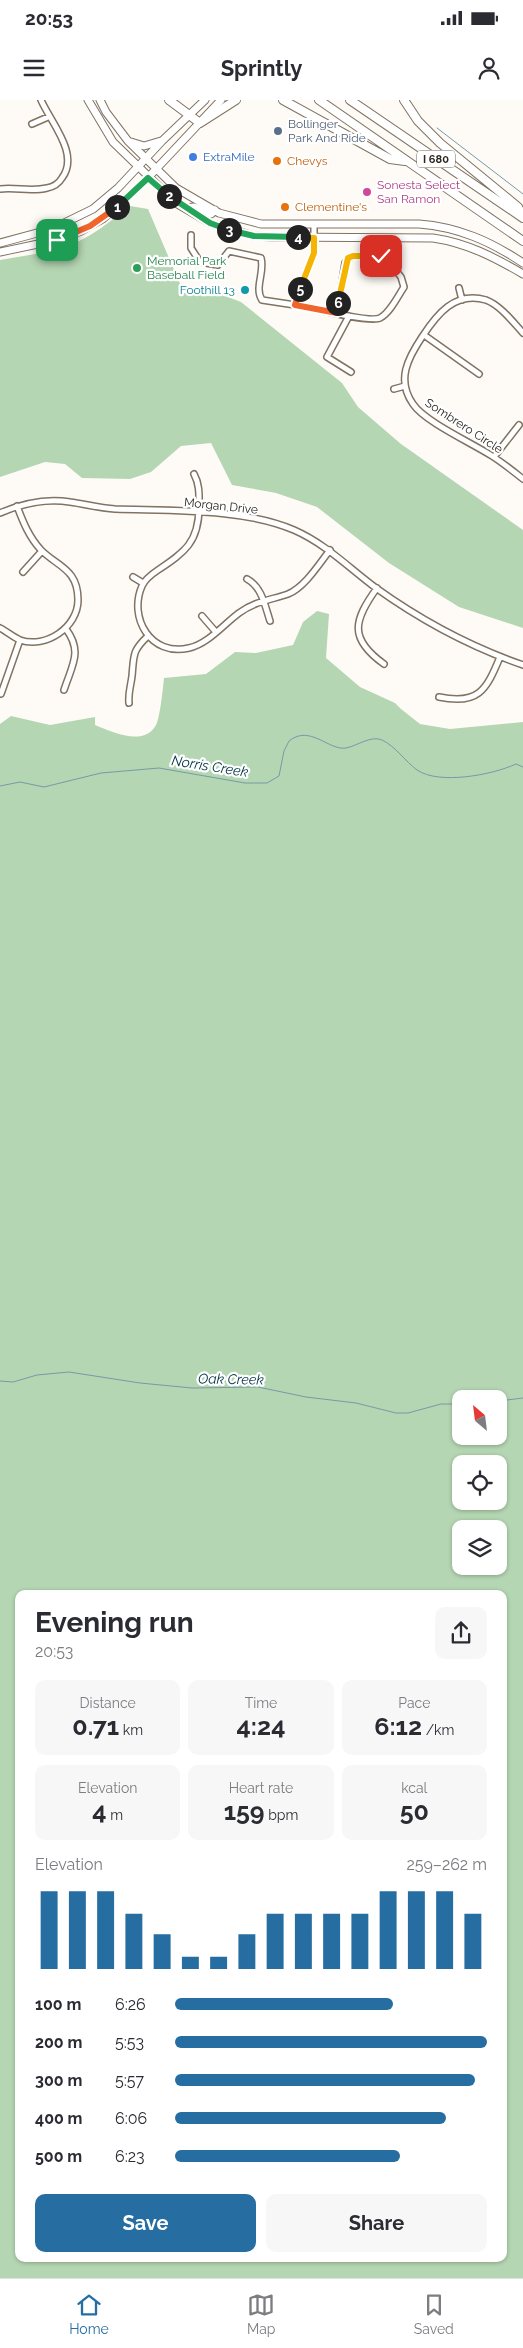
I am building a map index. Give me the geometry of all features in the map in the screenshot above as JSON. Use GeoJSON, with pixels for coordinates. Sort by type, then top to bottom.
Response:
{"type":"FeatureCollection","features":[{"type":"Feature","properties":{"kind":"highway"},"geometry":{"type":"LineString","coordinates":[[170,100],[188,116],[200,123],[236,100]]}},
{"type":"Feature","properties":{"kind":"highway"},"geometry":{"type":"LineString","coordinates":[[283,100],[390,159],[407,161]]}},
{"type":"Feature","properties":{"kind":"highway","name":"I 680"},"geometry":{"type":"LineString","coordinates":[[319,100],[523,241]]}},
{"type":"Feature","properties":{"kind":"highway","name":"I 680"},"geometry":{"type":"LineString","coordinates":[[350,100],[523,217]]}},
{"type":"Feature","properties":{"kind":"highway"},"geometry":{"type":"LineString","coordinates":[[404,100],[427,131],[518,207],[523,217]]}},
{"type":"Feature","properties":{"kind":"main road"},"geometry":{"type":"LineString","coordinates":[[88,100],[113,142],[148,178],[176,203],[210,223],[254,236],[433,238],[455,241],[493,256],[523,274]]}},
{"type":"Feature","properties":{"kind":"main road"},"geometry":{"type":"LineString","coordinates":[[100,100],[106,112],[128,141],[156,169],[176,188],[215,210],[262,224],[418,224],[443,226],[478,237],[499,247],[523,263]]}},
{"type":"Feature","properties":{"kind":"main road"},"geometry":{"type":"LineString","coordinates":[[0,248],[76,219],[108,197],[147,159],[162,141],[206,100]]}},
{"type":"Feature","properties":{"kind":"main road"},"geometry":{"type":"LineString","coordinates":[[0,248],[57,240],[90,226],[112,211],[148,178],[221,100]]}},
{"type":"Feature","properties":{"kind":"main road"},"geometry":{"type":"LineString","coordinates":[[128,141],[141,146],[162,141]]}},
{"type":"Feature","properties":{"kind":"main road"},"geometry":{"type":"LineString","coordinates":[[186,208],[194,207],[211,214],[215,210]]}},
{"type":"Feature","properties":{"kind":"street"},"geometry":{"type":"LineString","coordinates":[[0,189],[47,188],[56,185],[67,171],[70,164],[68,153],[41,100]]}},
{"type":"Feature","properties":{"kind":"street"},"geometry":{"type":"LineString","coordinates":[[32,124],[48,117]]}},
{"type":"Feature","properties":{"kind":"street"},"geometry":{"type":"LineString","coordinates":[[295,305],[314,253],[314,224]]}},
{"type":"Feature","properties":{"kind":"street"},"geometry":{"type":"LineString","coordinates":[[191,235],[191,248],[200,262],[218,265],[229,251],[261,258],[262,270],[259,296],[267,302],[295,305],[349,316],[374,320],[380,318],[404,287],[401,277],[385,257],[353,256],[348,258],[344,270],[337,313]]}},
{"type":"Feature","properties":{"kind":"street"},"geometry":{"type":"LineString","coordinates":[[459,288],[462,300]]}},
{"type":"Feature","properties":{"kind":"street"},"geometry":{"type":"LineString","coordinates":[[394,389],[405,386],[406,364],[444,308],[462,300],[473,298],[494,304],[523,332]]}},
{"type":"Feature","properties":{"kind":"street"},"geometry":{"type":"LineString","coordinates":[[349,316],[348,322],[327,357],[351,372]]}},
{"type":"Feature","properties":{"kind":"street"},"geometry":{"type":"LineString","coordinates":[[424,335],[479,374]]}},
{"type":"Feature","properties":{"kind":"street","name":"Sombrero Circle"},"geometry":{"type":"LineString","coordinates":[[405,386],[408,395],[420,412],[494,457],[523,479]]}},
{"type":"Feature","properties":{"kind":"street"},"geometry":{"type":"LineString","coordinates":[[494,457],[519,425]]}},
{"type":"Feature","properties":{"kind":"street"},"geometry":{"type":"LineString","coordinates":[[194,474],[198,481],[199,513],[196,534],[190,544],[175,560],[143,583],[137,604],[138,615],[148,636],[164,647],[179,649],[200,644],[246,608],[262,600],[288,594],[296,589],[330,550]]}},
{"type":"Feature","properties":{"kind":"street","name":"Morgan Drive"},"geometry":{"type":"LineString","coordinates":[[0,513],[17,506],[52,501],[109,509],[250,516],[277,524],[313,539],[330,550],[377,588],[451,636],[523,665]]}},
{"type":"Feature","properties":{"kind":"street"},"geometry":{"type":"LineString","coordinates":[[0,628],[20,640],[43,640],[56,636],[66,628],[76,612],[76,588],[72,576],[66,569],[42,551],[24,525],[17,506]]}},
{"type":"Feature","properties":{"kind":"street"},"geometry":{"type":"LineString","coordinates":[[23,572],[42,551]]}},
{"type":"Feature","properties":{"kind":"street"},"geometry":{"type":"LineString","coordinates":[[133,577],[143,583]]}},
{"type":"Feature","properties":{"kind":"street"},"geometry":{"type":"LineString","coordinates":[[247,579],[256,586],[270,621]]}},
{"type":"Feature","properties":{"kind":"street"},"geometry":{"type":"LineString","coordinates":[[377,588],[364,605],[357,633],[362,644],[384,664]]}},
{"type":"Feature","properties":{"kind":"street"},"geometry":{"type":"LineString","coordinates":[[202,616],[215,631]]}},
{"type":"Feature","properties":{"kind":"street"},"geometry":{"type":"LineString","coordinates":[[64,690],[76,650],[75,643],[66,628]]}},
{"type":"Feature","properties":{"kind":"street"},"geometry":{"type":"LineString","coordinates":[[129,703],[128,689],[132,677],[132,661],[139,645],[148,636]]}},
{"type":"Feature","properties":{"kind":"street"},"geometry":{"type":"LineString","coordinates":[[1,694],[20,640]]}},
{"type":"Feature","properties":{"kind":"street"},"geometry":{"type":"LineString","coordinates":[[439,697],[465,700],[476,697],[486,687],[500,657]]}},
{"type":"Feature","properties":{"kind":"green space"},"geometry":{"type":"Polygon","coordinates":[[[130,206],[148,209],[184,293],[217,293],[241,302],[342,383],[358,407],[401,444],[523,530],[523,628],[459,607],[389,563],[317,507],[276,493],[232,485],[211,443],[181,446],[151,472],[130,479],[82,478],[65,464],[45,462],[0,477],[0,260],[40,253],[70,245],[106,225],[130,206]]]}},
{"type":"Feature","properties":{"kind":"green space"},"geometry":{"type":"Polygon","coordinates":[[[317,611],[329,614],[326,658],[360,687],[395,703],[420,724],[450,729],[523,722],[523,2278],[0,2278],[0,724],[11,716],[50,725],[95,717],[95,725],[110,731],[127,736],[136,737],[144,735],[151,732],[156,725],[164,678],[206,674],[235,652],[256,653],[293,645],[303,622],[317,611]]]}},
{"type":"Feature","properties":{"kind":"waterway"},"geometry":{"type":"LineString","coordinates":[[437,128],[523,194]]}},
{"type":"Feature","properties":{"kind":"waterway","name":"Norris Creek"},"geometry":{"type":"LineString","coordinates":[[0,786],[20,782],[44,787],[101,773],[159,768],[245,783],[267,783],[279,776],[284,751],[289,741],[304,735],[340,748],[350,747],[373,739],[382,740],[417,770],[438,777],[452,778],[480,775],[516,764],[523,767]]}},
{"type":"Feature","properties":{"kind":"waterway","name":"Oak Creek"},"geometry":{"type":"LineString","coordinates":[[0,1381],[13,1382],[37,1375],[69,1372],[140,1383],[192,1388],[258,1387],[306,1397],[356,1403],[396,1413],[408,1413],[441,1404],[452,1404]]}},
{"type":"Feature","properties":{"kind":"waterway","name":"Oak Creek"},"geometry":{"type":"LineString","coordinates":[[508,1400],[523,1398]]}},
{"type":"Feature","properties":{"kind":"place","name":"Bollinger Park And Ride"},"geometry":{"type":"Point","coordinates":[278,131]}},
{"type":"Feature","properties":{"kind":"place","name":"ExtraMile"},"geometry":{"type":"Point","coordinates":[193,157]}},
{"type":"Feature","properties":{"kind":"place","name":"Chevys"},"geometry":{"type":"Point","coordinates":[277,161]}},
{"type":"Feature","properties":{"kind":"place","name":"Sonesta Select San Ramon"},"geometry":{"type":"Point","coordinates":[367,192]}},
{"type":"Feature","properties":{"kind":"place","name":"Clementine's"},"geometry":{"type":"Point","coordinates":[285,207]}},
{"type":"Feature","properties":{"kind":"place","name":"Memorial Park Baseball Field"},"geometry":{"type":"Point","coordinates":[137,268]}},
{"type":"Feature","properties":{"kind":"place","name":"Foothill 13"},"geometry":{"type":"Point","coordinates":[245,290]}},
{"type":"Feature","properties":{"kind":"route"},"geometry":{"type":"LineString","coordinates":[[57,240],[81,231],[104,218],[148,178],[176,203],[210,223],[229,230],[254,236],[314,238],[314,253],[295,305],[337,313],[341,283],[345,263],[348,258],[353,256],[381,256]]}}]}
